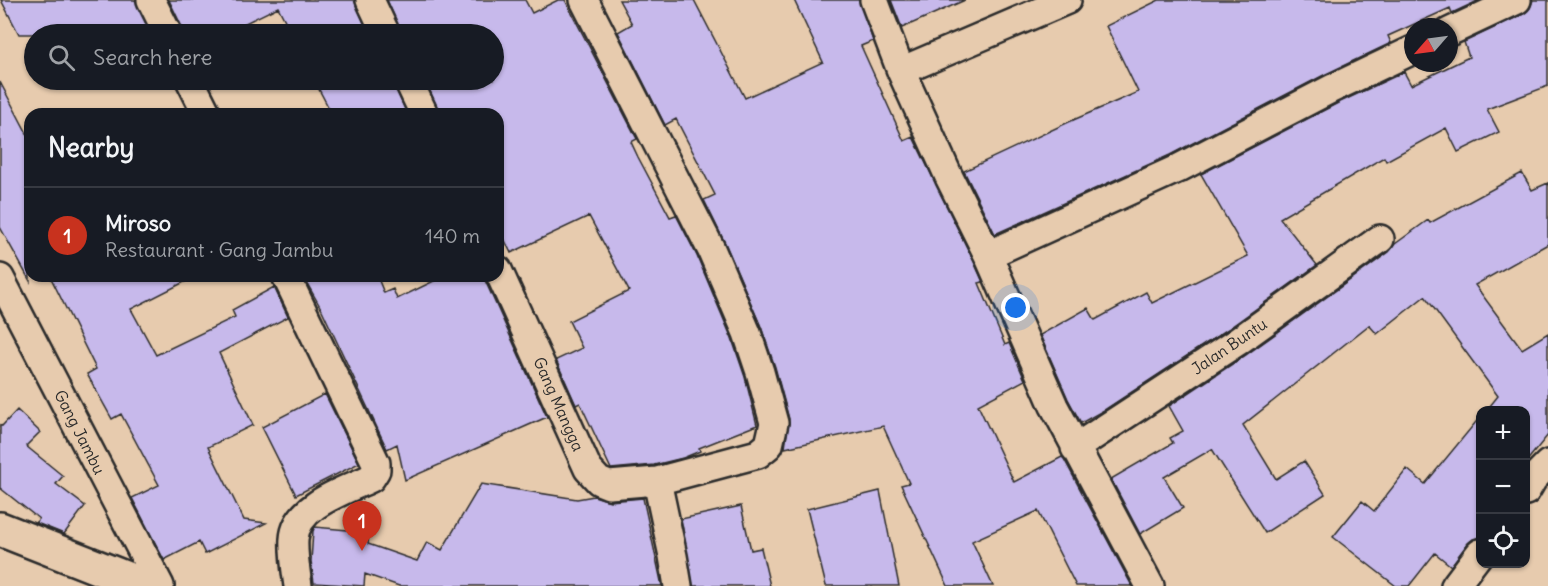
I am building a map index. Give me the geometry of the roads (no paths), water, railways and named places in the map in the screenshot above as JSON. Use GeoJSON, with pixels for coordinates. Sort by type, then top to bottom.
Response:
{"type":"FeatureCollection","features":[{"type":"Feature","properties":{"kind":"street"},"geometry":{"type":"LineString","coordinates":[[151,0],[163,24]]}},
{"type":"Feature","properties":{"kind":"street"},"geometry":{"type":"LineString","coordinates":[[370,0],[381,24]]}},
{"type":"Feature","properties":{"kind":"street","name":"Gang Mangga"},"geometry":{"type":"LineString","coordinates":[[503,282],[588,469],[599,481],[609,484],[657,481],[758,454],[769,446],[774,423],[747,333],[711,249],[584,0]]}},
{"type":"Feature","properties":{"kind":"street"},"geometry":{"type":"LineString","coordinates":[[874,0],[901,71],[948,177],[988,255],[1054,406],[1150,586]]}},
{"type":"Feature","properties":{"kind":"street"},"geometry":{"type":"LineString","coordinates":[[901,71],[1067,0]]}},
{"type":"Feature","properties":{"kind":"street"},"geometry":{"type":"LineString","coordinates":[[1458,28],[1517,0]]}},
{"type":"Feature","properties":{"kind":"street"},"geometry":{"type":"LineString","coordinates":[[988,255],[1177,169],[1331,88],[1404,54]]}},
{"type":"Feature","properties":{"kind":"street"},"geometry":{"type":"LineString","coordinates":[[195,90],[204,108]]}},
{"type":"Feature","properties":{"kind":"street"},"geometry":{"type":"LineString","coordinates":[[413,90],[421,108]]}},
{"type":"Feature","properties":{"kind":"street","name":"Jalan Buntu"},"geometry":{"type":"LineString","coordinates":[[1075,448],[1237,342],[1380,239]]}},
{"type":"Feature","properties":{"kind":"street","name":"Gang Jambu"},"geometry":{"type":"LineString","coordinates":[[0,278],[160,586]]}},
{"type":"Feature","properties":{"kind":"street"},"geometry":{"type":"LineString","coordinates":[[289,282],[376,463],[376,470],[371,478],[312,508],[302,516],[294,539],[297,586]]}},
{"type":"Feature","properties":{"kind":"street"},"geometry":{"type":"LineString","coordinates":[[1530,484],[1548,464]]}},
{"type":"Feature","properties":{"kind":"street"},"geometry":{"type":"LineString","coordinates":[[657,481],[678,586]]}},
{"type":"Feature","properties":{"kind":"street"},"geometry":{"type":"LineString","coordinates":[[0,529],[145,586]]}},
{"type":"Feature","properties":{"kind":"street"},"geometry":{"type":"LineString","coordinates":[[1455,586],[1476,558]]}},
{"type":"Feature","properties":{"kind":"place","name":"Miroso"},"geometry":{"type":"Point","coordinates":[362,551]}}]}
